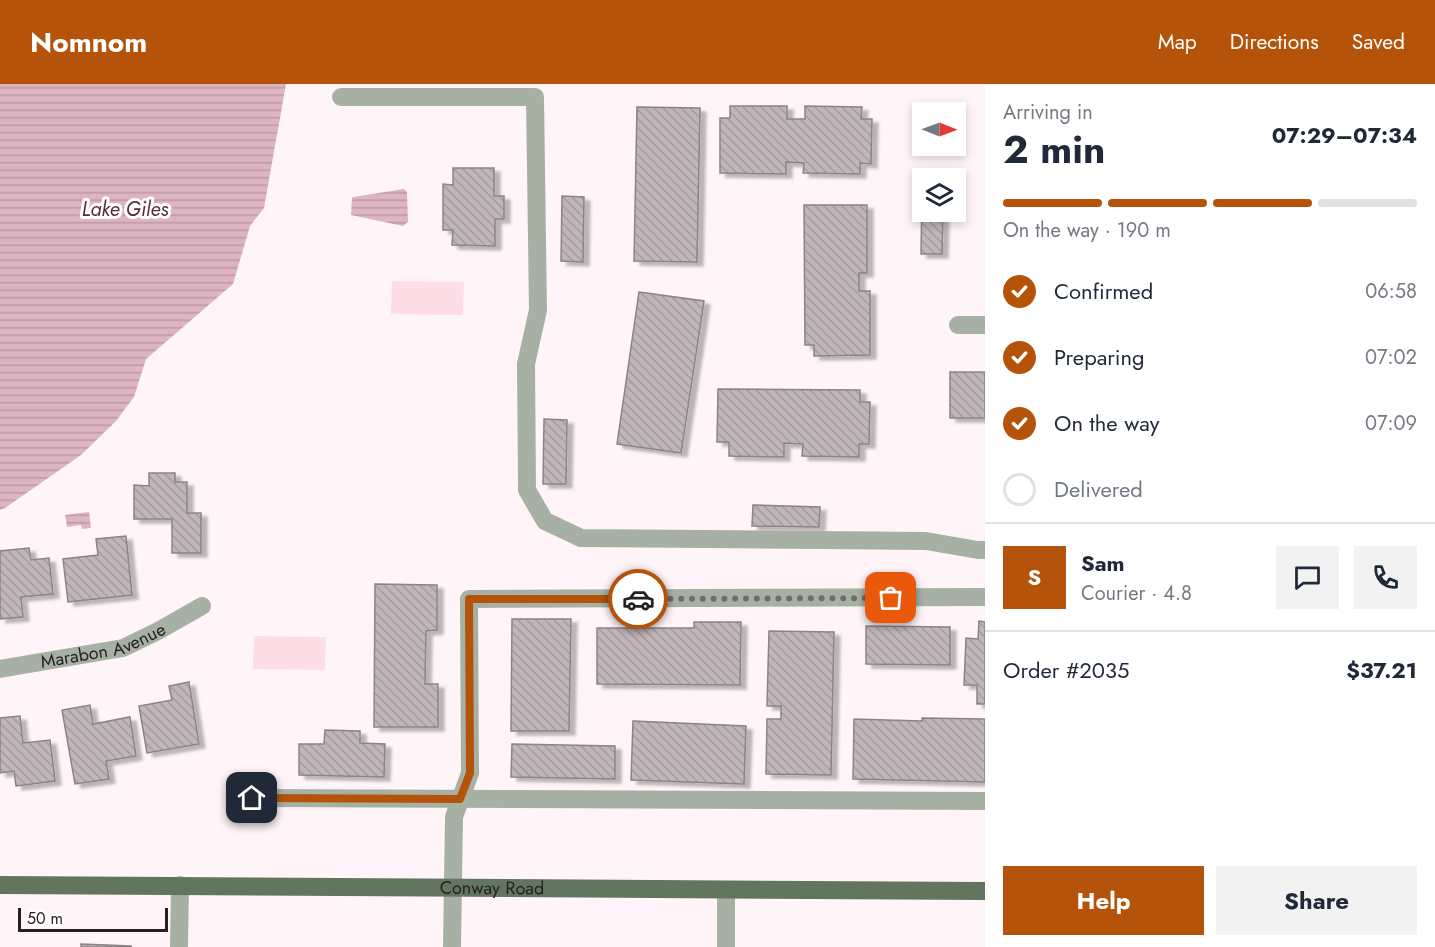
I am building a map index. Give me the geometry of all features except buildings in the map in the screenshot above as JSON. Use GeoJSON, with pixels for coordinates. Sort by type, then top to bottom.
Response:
{"type":"FeatureCollection","features":[{"type":"Feature","properties":{"kind":"main road","name":"Conway Road"},"geometry":{"type":"LineString","coordinates":[[0,885],[985,891]]}},
{"type":"Feature","properties":{"kind":"street"},"geometry":{"type":"LineString","coordinates":[[341,97],[535,97],[538,310],[526,364],[527,490],[545,521],[581,538],[927,541],[985,550]]}},
{"type":"Feature","properties":{"kind":"street"},"geometry":{"type":"LineString","coordinates":[[958,325],[985,326]]}},
{"type":"Feature","properties":{"kind":"street"},"geometry":{"type":"LineString","coordinates":[[453,947],[454,817],[470,773],[469,599],[985,597]]}},
{"type":"Feature","properties":{"kind":"street","name":"Marabon Avenue"},"geometry":{"type":"LineString","coordinates":[[0,669],[123,648],[158,632],[202,606]]}},
{"type":"Feature","properties":{"kind":"street"},"geometry":{"type":"LineString","coordinates":[[252,798],[985,801]]}},
{"type":"Feature","properties":{"kind":"street"},"geometry":{"type":"LineString","coordinates":[[179,947],[180,885]]}},
{"type":"Feature","properties":{"kind":"street"},"geometry":{"type":"LineString","coordinates":[[726,890],[726,947]]}},
{"type":"Feature","properties":{"kind":"shaded area"},"geometry":{"type":"Polygon","coordinates":[[[392,281],[464,282],[463,315],[391,314],[392,281]]]}},
{"type":"Feature","properties":{"kind":"shaded area"},"geometry":{"type":"Polygon","coordinates":[[[254,636],[326,637],[325,670],[253,669],[254,636]]]}},
{"type":"Feature","properties":{"kind":"water","name":"Lake Giles"},"geometry":{"type":"Polygon","coordinates":[[[0,84],[286,84],[264,208],[250,226],[233,284],[146,359],[134,397],[116,421],[81,455],[0,510],[0,84]]]}},
{"type":"Feature","properties":{"kind":"water"},"geometry":{"type":"Polygon","coordinates":[[[404,189],[407,192],[408,222],[403,226],[351,215],[353,197],[404,189]]]}},
{"type":"Feature","properties":{"kind":"water"},"geometry":{"type":"Polygon","coordinates":[[[89,512],[91,528],[82,529],[81,525],[67,527],[65,515],[89,512]]]}},
{"type":"Feature","properties":{"kind":"way so far"},"geometry":{"type":"LineString","coordinates":[[638,599],[891,598]]}},
{"type":"Feature","properties":{"kind":"route"},"geometry":{"type":"LineString","coordinates":[[252,798],[460,799],[470,773],[469,599],[638,599]]}}]}
